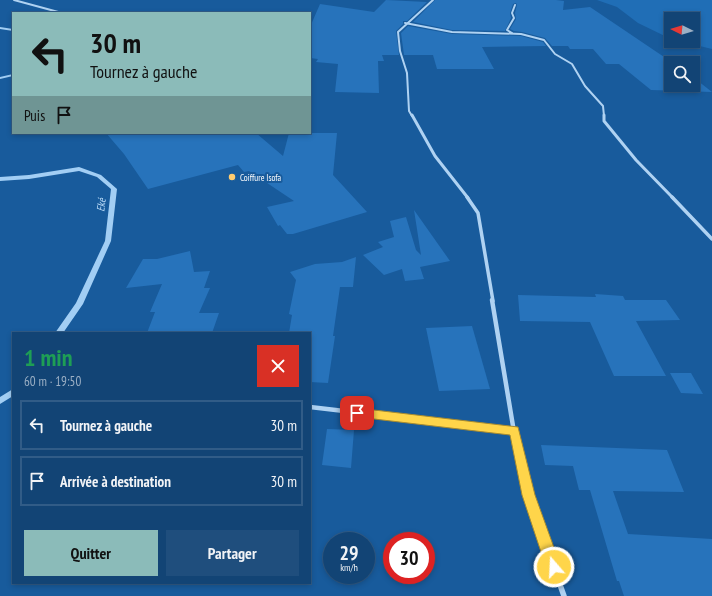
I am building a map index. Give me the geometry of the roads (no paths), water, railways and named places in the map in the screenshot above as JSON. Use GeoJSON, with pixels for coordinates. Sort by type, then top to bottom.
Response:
{"type":"FeatureCollection","features":[{"type":"Feature","properties":{"kind":"street"},"geometry":{"type":"LineString","coordinates":[[14,0],[58,12]]}},
{"type":"Feature","properties":{"kind":"street"},"geometry":{"type":"LineString","coordinates":[[433,0],[426,10],[405,23],[398,32],[400,51],[407,73],[409,111],[435,156],[478,213],[514,431],[528,495],[564,596]]}},
{"type":"Feature","properties":{"kind":"street"},"geometry":{"type":"LineString","coordinates":[[512,33],[507,30],[514,18],[512,13],[515,5]]}},
{"type":"Feature","properties":{"kind":"street"},"geometry":{"type":"LineString","coordinates":[[405,23],[452,32],[512,33],[544,40],[555,54],[572,64],[585,86],[603,106],[604,120],[636,160],[712,240]]}},
{"type":"Feature","properties":{"kind":"street"},"geometry":{"type":"LineString","coordinates":[[311,407],[514,431]]}},
{"type":"Feature","properties":{"kind":"waterway","name":"Eké"},"geometry":{"type":"LineString","coordinates":[[0,28],[12,30]]}},
{"type":"Feature","properties":{"kind":"waterway","name":"Eké"},"geometry":{"type":"LineString","coordinates":[[0,78],[12,75]]}},
{"type":"Feature","properties":{"kind":"waterway","name":"Eké"},"geometry":{"type":"LineString","coordinates":[[0,179],[29,177],[79,169],[99,176],[114,189],[108,241],[79,304],[60,332]]}},
{"type":"Feature","properties":{"kind":"waterway","name":"Eké"},"geometry":{"type":"LineString","coordinates":[[0,401],[12,393]]}},
{"type":"Feature","properties":{"kind":"place","name":"Coiffure Isofa"},"geometry":{"type":"Point","coordinates":[232,177]}}]}
